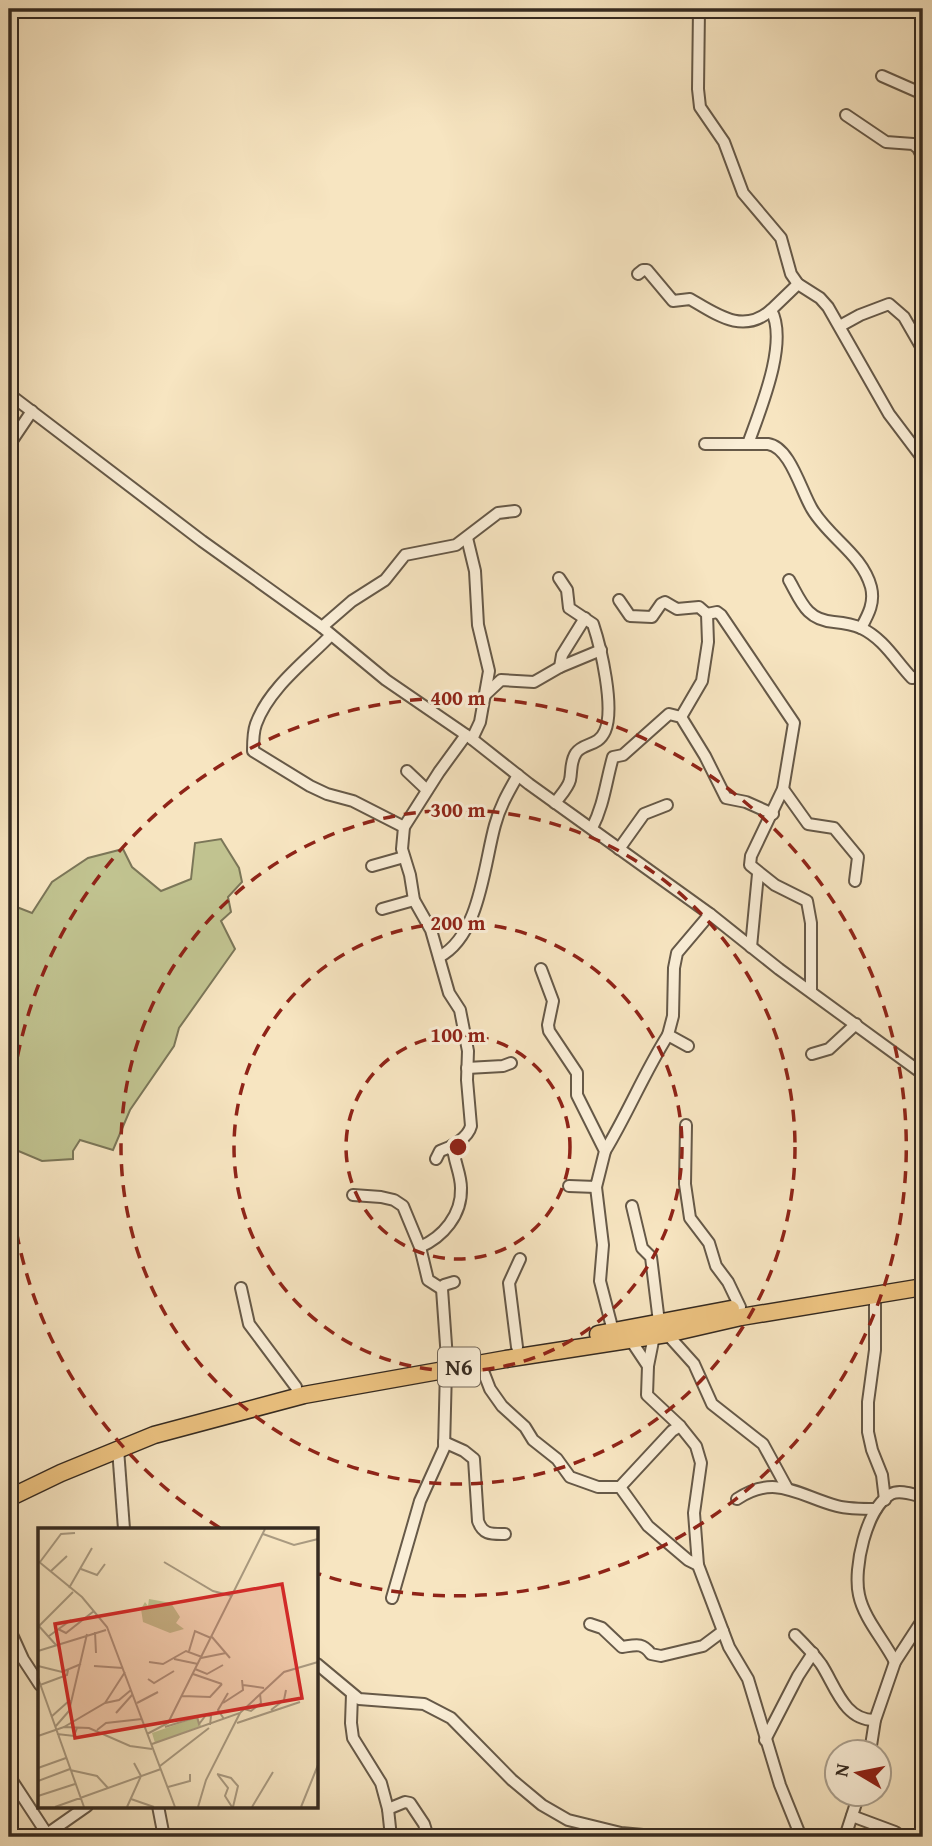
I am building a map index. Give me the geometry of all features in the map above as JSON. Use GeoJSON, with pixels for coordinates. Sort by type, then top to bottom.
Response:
{"type":"FeatureCollection","features":[{"type":"Feature","properties":{"kind":"highway","name":"N6"},"geometry":{"type":"LineString","coordinates":[[9,1487],[101,1444],[238,1401],[296,1387],[446,1364],[480,1363],[630,1339],[740,1307],[923,1277]]}},
{"type":"Feature","properties":{"kind":"highway","name":"N6"},"geometry":{"type":"LineString","coordinates":[[9,1498],[154,1435],[251,1407],[517,1347],[613,1331],[660,1331],[923,1287]]}},
{"type":"Feature","properties":{"kind":"street"},"geometry":{"type":"LineString","coordinates":[[699,9],[700,107],[724,142],[743,193],[781,239],[791,274],[798,284],[820,298],[840,326],[889,414],[923,459]]}},
{"type":"Feature","properties":{"kind":"street"},"geometry":{"type":"LineString","coordinates":[[882,76],[923,94]]}},
{"type":"Feature","properties":{"kind":"street"},"geometry":{"type":"LineString","coordinates":[[846,115],[886,142],[913,144],[923,158]]}},
{"type":"Feature","properties":{"kind":"street"},"geometry":{"type":"LineString","coordinates":[[638,274],[647,270],[673,301],[690,299],[711,313],[748,321],[758,319],[771,310],[798,284]]}},
{"type":"Feature","properties":{"kind":"street"},"geometry":{"type":"LineString","coordinates":[[840,326],[889,304],[904,317],[923,350]]}},
{"type":"Feature","properties":{"kind":"street"},"geometry":{"type":"LineString","coordinates":[[748,444],[776,351],[777,325],[771,310]]}},
{"type":"Feature","properties":{"kind":"street"},"geometry":{"type":"LineString","coordinates":[[9,394],[202,541],[326,631],[386,680],[469,737],[923,1074]]}},
{"type":"Feature","properties":{"kind":"street"},"geometry":{"type":"LineString","coordinates":[[9,444],[32,411]]}},
{"type":"Feature","properties":{"kind":"street"},"geometry":{"type":"LineString","coordinates":[[705,444],[768,444],[780,449],[790,462],[816,516],[864,568],[872,589],[872,605],[861,628]]}},
{"type":"Feature","properties":{"kind":"street"},"geometry":{"type":"LineString","coordinates":[[404,827],[353,801],[327,794],[304,783],[253,751],[256,724],[279,687],[352,601],[385,580],[405,555],[447,548],[467,538],[498,513],[515,511]]}},
{"type":"Feature","properties":{"kind":"street"},"geometry":{"type":"LineString","coordinates":[[436,1159],[440,1151],[470,1132],[468,1051],[459,1006],[449,993],[431,930],[414,900],[402,849],[404,827],[427,790],[480,722],[486,694],[489,671],[478,625],[475,571],[467,538]]}},
{"type":"Feature","properties":{"kind":"street"},"geometry":{"type":"LineString","coordinates":[[555,803],[570,782],[577,752],[596,744],[605,731],[607,685],[604,660],[593,624],[569,608],[567,590],[559,578]]}},
{"type":"Feature","properties":{"kind":"street"},"geometry":{"type":"LineString","coordinates":[[789,580],[809,614],[819,620],[861,628],[882,642],[912,678],[923,676]]}},
{"type":"Feature","properties":{"kind":"street"},"geometry":{"type":"LineString","coordinates":[[619,600],[626,614],[630,616],[652,617],[665,602],[677,609],[699,607],[707,614],[720,613],[748,658],[793,719],[791,752],[783,789],[750,861],[751,867],[758,874],[803,898],[810,906],[811,990]]}},
{"type":"Feature","properties":{"kind":"street"},"geometry":{"type":"LineString","coordinates":[[681,717],[702,681],[708,642],[707,614]]}},
{"type":"Feature","properties":{"kind":"street"},"geometry":{"type":"LineString","coordinates":[[560,667],[562,655],[585,618]]}},
{"type":"Feature","properties":{"kind":"street"},"geometry":{"type":"LineString","coordinates":[[486,694],[501,680],[534,682],[560,667],[601,650]]}},
{"type":"Feature","properties":{"kind":"street"},"geometry":{"type":"LineString","coordinates":[[592,828],[609,779],[613,757],[622,755],[669,714],[681,717],[705,756],[726,799],[746,802],[773,814]]}},
{"type":"Feature","properties":{"kind":"street"},"geometry":{"type":"LineString","coordinates":[[407,771],[427,790]]}},
{"type":"Feature","properties":{"kind":"street"},"geometry":{"type":"LineString","coordinates":[[439,957],[454,947],[470,920],[478,899],[495,824],[502,804],[518,775]]}},
{"type":"Feature","properties":{"kind":"street"},"geometry":{"type":"LineString","coordinates":[[783,789],[808,824],[834,828],[858,857],[855,881]]}},
{"type":"Feature","properties":{"kind":"street"},"geometry":{"type":"LineString","coordinates":[[620,849],[644,814],[667,805]]}},
{"type":"Feature","properties":{"kind":"street"},"geometry":{"type":"LineString","coordinates":[[372,866],[404,857]]}},
{"type":"Feature","properties":{"kind":"street"},"geometry":{"type":"LineString","coordinates":[[751,947],[758,874]]}},
{"type":"Feature","properties":{"kind":"street"},"geometry":{"type":"LineString","coordinates":[[382,909],[414,900]]}},
{"type":"Feature","properties":{"kind":"street"},"geometry":{"type":"LineString","coordinates":[[613,1331],[600,1281],[603,1245],[596,1187],[605,1150],[668,1035],[673,1016],[677,953],[710,914]]}},
{"type":"Feature","properties":{"kind":"street"},"geometry":{"type":"LineString","coordinates":[[541,969],[553,1001],[549,1031],[577,1073],[577,1095],[605,1150]]}},
{"type":"Feature","properties":{"kind":"street"},"geometry":{"type":"LineString","coordinates":[[812,1054],[829,1049],[856,1024]]}},
{"type":"Feature","properties":{"kind":"street"},"geometry":{"type":"LineString","coordinates":[[668,1035],[688,1046]]}},
{"type":"Feature","properties":{"kind":"street"},"geometry":{"type":"LineString","coordinates":[[467,1068],[511,1063]]}},
{"type":"Feature","properties":{"kind":"street"},"geometry":{"type":"LineString","coordinates":[[686,1125],[685,1184],[690,1218],[709,1243],[716,1266],[728,1282],[740,1307]]}},
{"type":"Feature","properties":{"kind":"street"},"geometry":{"type":"LineString","coordinates":[[420,1247],[433,1241],[451,1224],[460,1197],[461,1186],[453,1145]]}},
{"type":"Feature","properties":{"kind":"street"},"geometry":{"type":"LineString","coordinates":[[569,1186],[596,1187]]}},
{"type":"Feature","properties":{"kind":"street"},"geometry":{"type":"LineString","coordinates":[[353,1195],[382,1197],[399,1203],[411,1223],[429,1280],[442,1289]]}},
{"type":"Feature","properties":{"kind":"street"},"geometry":{"type":"LineString","coordinates":[[632,1206],[642,1248],[651,1257],[660,1331],[648,1366],[648,1395],[696,1446],[701,1463],[694,1513],[698,1565],[729,1647],[748,1679],[780,1785],[801,1837]]}},
{"type":"Feature","properties":{"kind":"street"},"geometry":{"type":"LineString","coordinates":[[517,1347],[509,1283],[520,1259]]}},
{"type":"Feature","properties":{"kind":"street"},"geometry":{"type":"LineString","coordinates":[[392,1598],[420,1501],[440,1461],[444,1442],[446,1364],[442,1289],[444,1284],[454,1282]]}},
{"type":"Feature","properties":{"kind":"street"},"geometry":{"type":"LineString","coordinates":[[241,1288],[249,1324],[296,1387]]}},
{"type":"Feature","properties":{"kind":"street"},"geometry":{"type":"LineString","coordinates":[[875,1296],[874,1350],[867,1417],[872,1450],[884,1482],[884,1500]]}},
{"type":"Feature","properties":{"kind":"street"},"geometry":{"type":"LineString","coordinates":[[660,1331],[694,1364],[712,1404],[763,1444],[787,1488]]}},
{"type":"Feature","properties":{"kind":"street"},"geometry":{"type":"LineString","coordinates":[[630,1339],[648,1366]]}},
{"type":"Feature","properties":{"kind":"street"},"geometry":{"type":"LineString","coordinates":[[480,1363],[490,1389],[502,1406],[525,1427],[533,1440],[557,1459],[570,1478],[598,1487],[620,1487],[680,1426]]}},
{"type":"Feature","properties":{"kind":"street"},"geometry":{"type":"LineString","coordinates":[[444,1442],[474,1458],[480,1528],[489,1534],[505,1534]]}},
{"type":"Feature","properties":{"kind":"street"},"geometry":{"type":"LineString","coordinates":[[118,1449],[124,1528]]}},
{"type":"Feature","properties":{"kind":"street"},"geometry":{"type":"LineString","coordinates":[[620,1487],[648,1526],[688,1560],[698,1565]]}},
{"type":"Feature","properties":{"kind":"street"},"geometry":{"type":"LineString","coordinates":[[737,1499],[749,1491],[762,1488],[787,1488],[833,1505],[876,1509]]}},
{"type":"Feature","properties":{"kind":"street"},"geometry":{"type":"LineString","coordinates":[[895,1661],[870,1620],[859,1595],[859,1556],[876,1509],[884,1500],[898,1492],[923,1497]]}},
{"type":"Feature","properties":{"kind":"street"},"geometry":{"type":"LineString","coordinates":[[873,1738],[895,1661],[923,1619]]}},
{"type":"Feature","properties":{"kind":"street"},"geometry":{"type":"LineString","coordinates":[[590,1624],[602,1628],[622,1647],[639,1644],[646,1647],[651,1654],[662,1656],[703,1646],[723,1631]]}},
{"type":"Feature","properties":{"kind":"street"},"geometry":{"type":"LineString","coordinates":[[9,1628],[23,1659],[38,1682]]}},
{"type":"Feature","properties":{"kind":"street"},"geometry":{"type":"LineString","coordinates":[[795,1635],[823,1667],[837,1696],[861,1719],[876,1720]]}},
{"type":"Feature","properties":{"kind":"street"},"geometry":{"type":"LineString","coordinates":[[765,1740],[813,1653]]}},
{"type":"Feature","properties":{"kind":"street"},"geometry":{"type":"LineString","coordinates":[[318,1665],[352,1694],[373,1701],[415,1703],[432,1707],[451,1718],[512,1780],[542,1805],[568,1820],[622,1835],[665,1837]]}},
{"type":"Feature","properties":{"kind":"street"},"geometry":{"type":"LineString","coordinates":[[352,1694],[353,1738],[381,1783],[388,1809],[391,1837]]}},
{"type":"Feature","properties":{"kind":"street"},"geometry":{"type":"LineString","coordinates":[[9,1776],[48,1836],[84,1808]]}},
{"type":"Feature","properties":{"kind":"street"},"geometry":{"type":"LineString","coordinates":[[388,1809],[405,1802],[414,1806],[428,1837]]}},
{"type":"Feature","properties":{"kind":"street"},"geometry":{"type":"LineString","coordinates":[[158,1808],[164,1837]]}},
{"type":"Feature","properties":{"kind":"street"},"geometry":{"type":"LineString","coordinates":[[845,1837],[855,1808]]}},
{"type":"Feature","properties":{"kind":"street"},"geometry":{"type":"LineString","coordinates":[[852,1816],[902,1837]]}},
{"type":"Feature","properties":{"kind":"green space"},"geometry":{"type":"Polygon","coordinates":[[[221,839],[239,868],[242,882],[228,897],[231,912],[221,921],[235,949],[179,1028],[174,1046],[130,1110],[113,1150],[80,1140],[73,1151],[73,1159],[42,1161],[9,1147],[9,904],[32,913],[52,882],[88,858],[123,849],[132,867],[161,891],[191,879],[195,843],[221,839]]]}}]}
